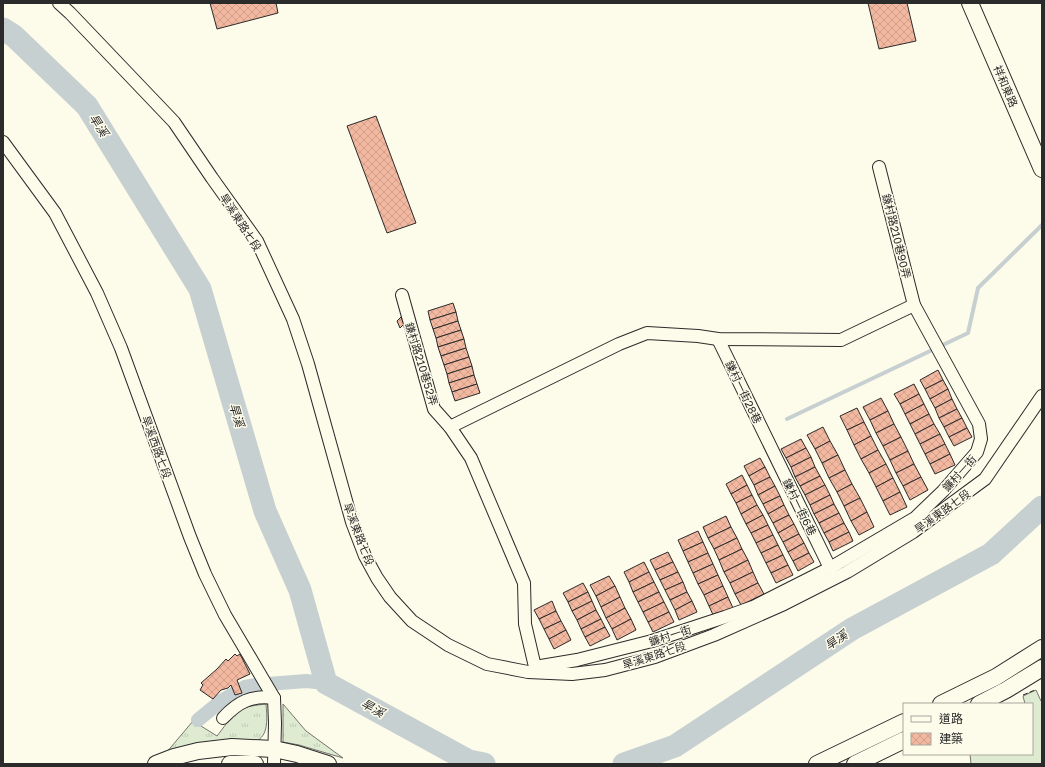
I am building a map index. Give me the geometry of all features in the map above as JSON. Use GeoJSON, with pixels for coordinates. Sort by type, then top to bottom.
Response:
{"type":"FeatureCollection","features":[{"type":"Feature","properties":{"kind":"street","name":"旱溪東路七段"},"geometry":{"type":"LineString","coordinates":[[59,3],[174,122],[257,242],[293,319],[308,364],[352,522],[365,556],[376,578],[390,597],[412,621],[448,646],[487,664],[528,672],[572,674],[605,670],[655,657],[714,635],[784,604],[847,572],[913,532],[985,479],[1042,396]]}},
{"type":"Feature","properties":{"kind":"street","name":"祥和東路"},"geometry":{"type":"LineString","coordinates":[[970,3],[1042,169]]}},
{"type":"Feature","properties":{"kind":"street","name":"旱溪西路七段"},"geometry":{"type":"LineString","coordinates":[[3,142],[55,213],[97,293],[121,348],[205,574],[226,616],[271,694],[275,723],[274,756]]}},
{"type":"Feature","properties":{"kind":"street","name":"鎌村路210巷90弄"},"geometry":{"type":"LineString","coordinates":[[879,167],[914,305]]}},
{"type":"Feature","properties":{"kind":"street","name":"鎌村路210巷52弄"},"geometry":{"type":"LineString","coordinates":[[402,295],[434,409],[450,427]]}},
{"type":"Feature","properties":{"kind":"street"},"geometry":{"type":"LineString","coordinates":[[450,427],[619,344],[647,333],[698,336],[718,339],[841,340],[914,305]]}},
{"type":"Feature","properties":{"kind":"street","name":"鐮村一街"},"geometry":{"type":"LineString","coordinates":[[450,427],[471,458],[524,582],[524,624],[535,667],[577,660],[652,641],[753,607],[830,568],[915,518],[944,491],[977,452],[982,439],[979,424],[914,305]]}},
{"type":"Feature","properties":{"kind":"street","name":"鎌村一街28巷"},"geometry":{"type":"LineString","coordinates":[[718,339],[770,445]]}},
{"type":"Feature","properties":{"kind":"street","name":"鎌村一街6巷"},"geometry":{"type":"LineString","coordinates":[[770,445],[830,568]]}},
{"type":"Feature","properties":{"kind":"street"},"geometry":{"type":"LineString","coordinates":[[943,703],[996,677],[1042,648]]}},
{"type":"Feature","properties":{"kind":"street"},"geometry":{"type":"LineString","coordinates":[[981,703],[1042,668]]}},
{"type":"Feature","properties":{"kind":"street"},"geometry":{"type":"LineString","coordinates":[[223,718],[232,709],[247,700],[264,697],[271,694]]}},
{"type":"Feature","properties":{"kind":"street"},"geometry":{"type":"LineString","coordinates":[[817,764],[903,722]]}},
{"type":"Feature","properties":{"kind":"street"},"geometry":{"type":"LineString","coordinates":[[855,764],[903,740]]}},
{"type":"Feature","properties":{"kind":"street"},"geometry":{"type":"LineString","coordinates":[[156,764],[180,755],[198,751],[232,747],[274,756],[297,754],[328,764]]}},
{"type":"Feature","properties":{"kind":"street"},"geometry":{"type":"LineString","coordinates":[[230,764],[255,764]]}},
{"type":"Feature","properties":{"kind":"green space"},"geometry":{"type":"Polygon","coordinates":[[[1036,690],[1041,701],[1042,700],[1042,764],[971,764],[970,755],[1033,755],[1033,703],[1025,703],[1023,696],[1036,690]]]}},
{"type":"Feature","properties":{"kind":"green space"},"geometry":{"type":"Polygon","coordinates":[[[266,704],[266,729],[262,737],[258,740],[166,753],[193,721],[217,736],[235,713],[241,709],[266,704]]]}},
{"type":"Feature","properties":{"kind":"green space"},"geometry":{"type":"Polygon","coordinates":[[[283,704],[306,731],[343,758],[299,745],[283,742],[283,704]]]}},
{"type":"Feature","properties":{"kind":"building"},"geometry":{"type":"Polygon","coordinates":[[[210,3],[276,3],[278,13],[217,29],[210,3]]]}},
{"type":"Feature","properties":{"kind":"building"},"geometry":{"type":"Polygon","coordinates":[[[868,3],[907,3],[916,41],[879,49],[868,3]]]}},
{"type":"Feature","properties":{"kind":"building"},"geometry":{"type":"Polygon","coordinates":[[[376,116],[416,223],[387,233],[347,126],[376,116]]]}},
{"type":"Feature","properties":{"kind":"building"},"geometry":{"type":"Polygon","coordinates":[[[453,303],[456,312],[430,320],[428,311],[453,303]]]}},
{"type":"Feature","properties":{"kind":"building"},"geometry":{"type":"Polygon","coordinates":[[[456,312],[458,321],[433,329],[430,320],[456,312]]]}},
{"type":"Feature","properties":{"kind":"building"},"geometry":{"type":"Polygon","coordinates":[[[401,317],[404,324],[400,328],[397,321],[401,317]]]}},
{"type":"Feature","properties":{"kind":"building"},"geometry":{"type":"Polygon","coordinates":[[[458,321],[461,330],[436,338],[433,329],[458,321]]]}},
{"type":"Feature","properties":{"kind":"building"},"geometry":{"type":"Polygon","coordinates":[[[461,330],[464,339],[438,347],[436,338],[461,330]]]}},
{"type":"Feature","properties":{"kind":"building"},"geometry":{"type":"Polygon","coordinates":[[[464,339],[466,348],[441,356],[438,347],[464,339]]]}},
{"type":"Feature","properties":{"kind":"building"},"geometry":{"type":"Polygon","coordinates":[[[466,348],[469,357],[444,365],[441,356],[466,348]]]}},
{"type":"Feature","properties":{"kind":"building"},"geometry":{"type":"Polygon","coordinates":[[[469,357],[472,366],[447,374],[444,365],[469,357]]]}},
{"type":"Feature","properties":{"kind":"building"},"geometry":{"type":"Polygon","coordinates":[[[472,366],[474,375],[449,383],[447,374],[472,366]]]}},
{"type":"Feature","properties":{"kind":"building"},"geometry":{"type":"Polygon","coordinates":[[[938,370],[943,380],[925,389],[920,380],[938,370]]]}},
{"type":"Feature","properties":{"kind":"building"},"geometry":{"type":"Polygon","coordinates":[[[474,375],[477,384],[452,392],[449,383],[474,375]]]}},
{"type":"Feature","properties":{"kind":"building"},"geometry":{"type":"Polygon","coordinates":[[[943,380],[948,389],[930,399],[925,389],[943,380]]]}},
{"type":"Feature","properties":{"kind":"building"},"geometry":{"type":"Polygon","coordinates":[[[477,384],[480,393],[455,401],[452,392],[477,384]]]}},
{"type":"Feature","properties":{"kind":"building"},"geometry":{"type":"Polygon","coordinates":[[[914,384],[919,394],[900,404],[894,394],[914,384]]]}},
{"type":"Feature","properties":{"kind":"building"},"geometry":{"type":"Polygon","coordinates":[[[948,389],[952,399],[935,408],[930,399],[948,389]]]}},
{"type":"Feature","properties":{"kind":"building"},"geometry":{"type":"Polygon","coordinates":[[[919,394],[924,404],[905,414],[900,404],[919,394]]]}},
{"type":"Feature","properties":{"kind":"building"},"geometry":{"type":"Polygon","coordinates":[[[881,398],[888,411],[870,420],[863,407],[881,398]]]}},
{"type":"Feature","properties":{"kind":"building"},"geometry":{"type":"Polygon","coordinates":[[[952,399],[957,409],[939,418],[935,408],[952,399]]]}},
{"type":"Feature","properties":{"kind":"building"},"geometry":{"type":"Polygon","coordinates":[[[924,404],[929,414],[910,424],[905,414],[924,404]]]}},
{"type":"Feature","properties":{"kind":"building"},"geometry":{"type":"Polygon","coordinates":[[[857,408],[864,422],[847,430],[840,416],[857,408]]]}},
{"type":"Feature","properties":{"kind":"building"},"geometry":{"type":"Polygon","coordinates":[[[957,409],[962,418],[944,427],[939,418],[957,409]]]}},
{"type":"Feature","properties":{"kind":"building"},"geometry":{"type":"Polygon","coordinates":[[[888,411],[894,424],[876,433],[870,420],[888,411]]]}},
{"type":"Feature","properties":{"kind":"building"},"geometry":{"type":"Polygon","coordinates":[[[929,414],[934,424],[915,434],[910,424],[929,414]]]}},
{"type":"Feature","properties":{"kind":"building"},"geometry":{"type":"Polygon","coordinates":[[[962,418],[967,428],[949,437],[944,427],[962,418]]]}},
{"type":"Feature","properties":{"kind":"building"},"geometry":{"type":"Polygon","coordinates":[[[864,422],[871,436],[854,445],[847,430],[864,422]]]}},
{"type":"Feature","properties":{"kind":"building"},"geometry":{"type":"Polygon","coordinates":[[[894,424],[901,437],[883,446],[876,433],[894,424]]]}},
{"type":"Feature","properties":{"kind":"building"},"geometry":{"type":"Polygon","coordinates":[[[934,424],[940,434],[920,444],[915,434],[934,424]]]}},
{"type":"Feature","properties":{"kind":"building"},"geometry":{"type":"Polygon","coordinates":[[[823,427],[830,441],[815,449],[807,435],[823,427]]]}},
{"type":"Feature","properties":{"kind":"building"},"geometry":{"type":"Polygon","coordinates":[[[967,428],[972,437],[954,446],[949,437],[967,428]]]}},
{"type":"Feature","properties":{"kind":"building"},"geometry":{"type":"Polygon","coordinates":[[[940,434],[945,444],[925,454],[920,444],[940,434]]]}},
{"type":"Feature","properties":{"kind":"building"},"geometry":{"type":"Polygon","coordinates":[[[871,436],[878,450],[861,459],[854,445],[871,436]]]}},
{"type":"Feature","properties":{"kind":"building"},"geometry":{"type":"Polygon","coordinates":[[[901,437],[908,451],[890,460],[883,446],[901,437]]]}},
{"type":"Feature","properties":{"kind":"building"},"geometry":{"type":"Polygon","coordinates":[[[801,439],[806,448],[786,458],[781,449],[801,439]]]}},
{"type":"Feature","properties":{"kind":"building"},"geometry":{"type":"Polygon","coordinates":[[[830,441],[838,455],[822,463],[815,449],[830,441]]]}},
{"type":"Feature","properties":{"kind":"building"},"geometry":{"type":"Polygon","coordinates":[[[945,444],[950,454],[930,464],[925,454],[945,444]]]}},
{"type":"Feature","properties":{"kind":"building"},"geometry":{"type":"Polygon","coordinates":[[[806,448],[811,457],[791,467],[786,458],[806,448]]]}},
{"type":"Feature","properties":{"kind":"building"},"geometry":{"type":"Polygon","coordinates":[[[878,450],[886,464],[869,473],[861,459],[878,450]]]}},
{"type":"Feature","properties":{"kind":"building"},"geometry":{"type":"Polygon","coordinates":[[[908,451],[914,464],[896,473],[890,460],[908,451]]]}},
{"type":"Feature","properties":{"kind":"building"},"geometry":{"type":"Polygon","coordinates":[[[950,454],[955,465],[935,474],[930,464],[950,454]]]}},
{"type":"Feature","properties":{"kind":"building"},"geometry":{"type":"Polygon","coordinates":[[[838,455],[845,470],[829,478],[822,463],[838,455]]]}},
{"type":"Feature","properties":{"kind":"building"},"geometry":{"type":"Polygon","coordinates":[[[811,457],[815,467],[795,477],[791,467],[811,457]]]}},
{"type":"Feature","properties":{"kind":"building"},"geometry":{"type":"Polygon","coordinates":[[[760,458],[765,467],[749,476],[744,466],[760,458]]]}},
{"type":"Feature","properties":{"kind":"building"},"geometry":{"type":"Polygon","coordinates":[[[886,464],[893,478],[876,487],[869,473],[886,464]]]}},
{"type":"Feature","properties":{"kind":"building"},"geometry":{"type":"Polygon","coordinates":[[[914,464],[921,477],[903,486],[896,473],[914,464]]]}},
{"type":"Feature","properties":{"kind":"building"},"geometry":{"type":"Polygon","coordinates":[[[765,467],[770,477],[754,485],[749,476],[765,467]]]}},
{"type":"Feature","properties":{"kind":"building"},"geometry":{"type":"Polygon","coordinates":[[[815,467],[820,476],[800,486],[795,477],[815,467]]]}},
{"type":"Feature","properties":{"kind":"building"},"geometry":{"type":"Polygon","coordinates":[[[845,470],[852,484],[837,492],[829,478],[845,470]]]}},
{"type":"Feature","properties":{"kind":"building"},"geometry":{"type":"Polygon","coordinates":[[[742,475],[747,485],[731,494],[726,484],[742,475]]]}},
{"type":"Feature","properties":{"kind":"building"},"geometry":{"type":"Polygon","coordinates":[[[820,476],[825,485],[805,495],[800,486],[820,476]]]}},
{"type":"Feature","properties":{"kind":"building"},"geometry":{"type":"Polygon","coordinates":[[[770,477],[775,486],[758,495],[754,485],[770,477]]]}},
{"type":"Feature","properties":{"kind":"building"},"geometry":{"type":"Polygon","coordinates":[[[921,477],[928,490],[910,500],[903,486],[921,477]]]}},
{"type":"Feature","properties":{"kind":"building"},"geometry":{"type":"Polygon","coordinates":[[[893,478],[900,492],[883,501],[876,487],[893,478]]]}},
{"type":"Feature","properties":{"kind":"building"},"geometry":{"type":"Polygon","coordinates":[[[852,484],[860,498],[844,506],[837,492],[852,484]]]}},
{"type":"Feature","properties":{"kind":"building"},"geometry":{"type":"Polygon","coordinates":[[[747,485],[752,495],[736,503],[731,494],[747,485]]]}},
{"type":"Feature","properties":{"kind":"building"},"geometry":{"type":"Polygon","coordinates":[[[825,485],[830,495],[810,505],[805,495],[825,485]]]}},
{"type":"Feature","properties":{"kind":"building"},"geometry":{"type":"Polygon","coordinates":[[[775,486],[780,496],[763,504],[758,495],[775,486]]]}},
{"type":"Feature","properties":{"kind":"building"},"geometry":{"type":"Polygon","coordinates":[[[900,492],[907,507],[890,515],[883,501],[900,492]]]}},
{"type":"Feature","properties":{"kind":"building"},"geometry":{"type":"Polygon","coordinates":[[[752,495],[757,505],[741,514],[736,503],[752,495]]]}},
{"type":"Feature","properties":{"kind":"building"},"geometry":{"type":"Polygon","coordinates":[[[830,495],[834,504],[814,514],[810,505],[830,495]]]}},
{"type":"Feature","properties":{"kind":"building"},"geometry":{"type":"Polygon","coordinates":[[[780,496],[784,505],[768,514],[763,504],[780,496]]]}},
{"type":"Feature","properties":{"kind":"building"},"geometry":{"type":"Polygon","coordinates":[[[860,498],[867,512],[851,521],[844,506],[860,498]]]}},
{"type":"Feature","properties":{"kind":"building"},"geometry":{"type":"Polygon","coordinates":[[[834,504],[839,513],[819,523],[814,514],[834,504]]]}},
{"type":"Feature","properties":{"kind":"building"},"geometry":{"type":"Polygon","coordinates":[[[757,505],[763,515],[746,524],[741,514],[757,505]]]}},
{"type":"Feature","properties":{"kind":"building"},"geometry":{"type":"Polygon","coordinates":[[[784,505],[789,515],[773,523],[768,514],[784,505]]]}},
{"type":"Feature","properties":{"kind":"building"},"geometry":{"type":"Polygon","coordinates":[[[867,512],[874,527],[859,535],[851,521],[867,512]]]}},
{"type":"Feature","properties":{"kind":"building"},"geometry":{"type":"Polygon","coordinates":[[[839,513],[844,523],[824,533],[819,523],[839,513]]]}},
{"type":"Feature","properties":{"kind":"building"},"geometry":{"type":"Polygon","coordinates":[[[763,515],[768,525],[751,533],[746,524],[763,515]]]}},
{"type":"Feature","properties":{"kind":"building"},"geometry":{"type":"Polygon","coordinates":[[[789,515],[794,524],[778,533],[773,523],[789,515]]]}},
{"type":"Feature","properties":{"kind":"building"},"geometry":{"type":"Polygon","coordinates":[[[726,516],[731,527],[708,538],[703,527],[726,516]]]}},
{"type":"Feature","properties":{"kind":"building"},"geometry":{"type":"Polygon","coordinates":[[[844,523],[849,532],[829,542],[824,533],[844,523]]]}},
{"type":"Feature","properties":{"kind":"building"},"geometry":{"type":"Polygon","coordinates":[[[794,524],[799,534],[783,542],[778,533],[794,524]]]}},
{"type":"Feature","properties":{"kind":"building"},"geometry":{"type":"Polygon","coordinates":[[[768,525],[773,535],[756,543],[751,533],[768,525]]]}},
{"type":"Feature","properties":{"kind":"building"},"geometry":{"type":"Polygon","coordinates":[[[731,527],[737,538],[714,549],[708,538],[731,527]]]}},
{"type":"Feature","properties":{"kind":"building"},"geometry":{"type":"Polygon","coordinates":[[[698,531],[703,542],[683,551],[678,540],[698,531]]]}},
{"type":"Feature","properties":{"kind":"building"},"geometry":{"type":"Polygon","coordinates":[[[849,532],[853,541],[833,551],[829,542],[849,532]]]}},
{"type":"Feature","properties":{"kind":"building"},"geometry":{"type":"Polygon","coordinates":[[[799,534],[804,543],[788,552],[783,542],[799,534]]]}},
{"type":"Feature","properties":{"kind":"building"},"geometry":{"type":"Polygon","coordinates":[[[773,535],[778,545],[761,553],[756,543],[773,535]]]}},
{"type":"Feature","properties":{"kind":"building"},"geometry":{"type":"Polygon","coordinates":[[[737,538],[742,549],[719,560],[714,549],[737,538]]]}},
{"type":"Feature","properties":{"kind":"building"},"geometry":{"type":"Polygon","coordinates":[[[703,542],[708,553],[688,562],[683,551],[703,542]]]}},
{"type":"Feature","properties":{"kind":"building"},"geometry":{"type":"Polygon","coordinates":[[[804,543],[809,553],[793,561],[788,552],[804,543]]]}},
{"type":"Feature","properties":{"kind":"building"},"geometry":{"type":"Polygon","coordinates":[[[778,545],[783,555],[766,563],[761,553],[778,545]]]}},
{"type":"Feature","properties":{"kind":"building"},"geometry":{"type":"Polygon","coordinates":[[[742,549],[748,560],[724,572],[719,560],[742,549]]]}},
{"type":"Feature","properties":{"kind":"building"},"geometry":{"type":"Polygon","coordinates":[[[668,552],[673,562],[655,570],[650,560],[668,552]]]}},
{"type":"Feature","properties":{"kind":"building"},"geometry":{"type":"Polygon","coordinates":[[[708,553],[713,564],[693,573],[688,562],[708,553]]]}},
{"type":"Feature","properties":{"kind":"building"},"geometry":{"type":"Polygon","coordinates":[[[809,553],[814,562],[798,571],[793,561],[809,553]]]}},
{"type":"Feature","properties":{"kind":"building"},"geometry":{"type":"Polygon","coordinates":[[[783,555],[788,565],[771,573],[766,563],[783,555]]]}},
{"type":"Feature","properties":{"kind":"building"},"geometry":{"type":"Polygon","coordinates":[[[748,560],[753,572],[730,583],[724,572],[748,560]]]}},
{"type":"Feature","properties":{"kind":"building"},"geometry":{"type":"Polygon","coordinates":[[[644,562],[649,572],[629,582],[624,572],[644,562]]]}},
{"type":"Feature","properties":{"kind":"building"},"geometry":{"type":"Polygon","coordinates":[[[673,562],[678,572],[660,580],[655,570],[673,562]]]}},
{"type":"Feature","properties":{"kind":"building"},"geometry":{"type":"Polygon","coordinates":[[[713,564],[718,575],[698,584],[693,573],[713,564]]]}},
{"type":"Feature","properties":{"kind":"building"},"geometry":{"type":"Polygon","coordinates":[[[788,565],[793,575],[776,583],[771,573],[788,565]]]}},
{"type":"Feature","properties":{"kind":"building"},"geometry":{"type":"Polygon","coordinates":[[[649,572],[654,582],[633,592],[629,582],[649,572]]]}},
{"type":"Feature","properties":{"kind":"building"},"geometry":{"type":"Polygon","coordinates":[[[678,572],[683,582],[665,590],[660,580],[678,572]]]}},
{"type":"Feature","properties":{"kind":"building"},"geometry":{"type":"Polygon","coordinates":[[[753,572],[758,583],[735,594],[730,583],[753,572]]]}},
{"type":"Feature","properties":{"kind":"building"},"geometry":{"type":"Polygon","coordinates":[[[718,575],[723,586],[704,595],[698,584],[718,575]]]}},
{"type":"Feature","properties":{"kind":"building"},"geometry":{"type":"Polygon","coordinates":[[[609,576],[615,586],[596,596],[590,585],[609,576]]]}},
{"type":"Feature","properties":{"kind":"building"},"geometry":{"type":"Polygon","coordinates":[[[654,582],[659,592],[638,602],[633,592],[654,582]]]}},
{"type":"Feature","properties":{"kind":"building"},"geometry":{"type":"Polygon","coordinates":[[[683,582],[687,592],[670,600],[665,590],[683,582]]]}},
{"type":"Feature","properties":{"kind":"building"},"geometry":{"type":"Polygon","coordinates":[[[583,583],[588,592],[568,602],[563,593],[583,583]]]}},
{"type":"Feature","properties":{"kind":"building"},"geometry":{"type":"Polygon","coordinates":[[[758,583],[764,594],[741,605],[735,594],[758,583]]]}},
{"type":"Feature","properties":{"kind":"building"},"geometry":{"type":"Polygon","coordinates":[[[615,586],[620,597],[601,607],[596,596],[615,586]]]}},
{"type":"Feature","properties":{"kind":"building"},"geometry":{"type":"Polygon","coordinates":[[[723,586],[728,597],[709,606],[704,595],[723,586]]]}},
{"type":"Feature","properties":{"kind":"building"},"geometry":{"type":"Polygon","coordinates":[[[588,592],[592,601],[572,611],[568,602],[588,592]]]}},
{"type":"Feature","properties":{"kind":"building"},"geometry":{"type":"Polygon","coordinates":[[[659,592],[664,602],[643,612],[638,602],[659,592]]]}},
{"type":"Feature","properties":{"kind":"building"},"geometry":{"type":"Polygon","coordinates":[[[687,592],[692,601],[675,610],[670,600],[687,592]]]}},
{"type":"Feature","properties":{"kind":"building"},"geometry":{"type":"Polygon","coordinates":[[[620,597],[625,608],[606,618],[601,607],[620,597]]]}},
{"type":"Feature","properties":{"kind":"building"},"geometry":{"type":"Polygon","coordinates":[[[728,597],[733,608],[714,617],[709,606],[728,597]]]}},
{"type":"Feature","properties":{"kind":"building"},"geometry":{"type":"Polygon","coordinates":[[[552,601],[556,611],[539,619],[534,610],[552,601]]]}},
{"type":"Feature","properties":{"kind":"building"},"geometry":{"type":"Polygon","coordinates":[[[592,601],[596,610],[577,620],[572,611],[592,601]]]}},
{"type":"Feature","properties":{"kind":"building"},"geometry":{"type":"Polygon","coordinates":[[[692,601],[697,612],[679,620],[675,610],[692,601]]]}},
{"type":"Feature","properties":{"kind":"building"},"geometry":{"type":"Polygon","coordinates":[[[664,602],[669,612],[648,622],[643,612],[664,602]]]}},
{"type":"Feature","properties":{"kind":"building"},"geometry":{"type":"Polygon","coordinates":[[[625,608],[631,619],[612,629],[606,618],[625,608]]]}},
{"type":"Feature","properties":{"kind":"building"},"geometry":{"type":"Polygon","coordinates":[[[596,610],[601,619],[581,629],[577,620],[596,610]]]}},
{"type":"Feature","properties":{"kind":"building"},"geometry":{"type":"Polygon","coordinates":[[[556,611],[561,621],[544,629],[539,619],[556,611]]]}},
{"type":"Feature","properties":{"kind":"building"},"geometry":{"type":"Polygon","coordinates":[[[669,612],[674,622],[653,632],[648,622],[669,612]]]}},
{"type":"Feature","properties":{"kind":"building"},"geometry":{"type":"Polygon","coordinates":[[[601,619],[605,627],[585,637],[581,629],[601,619]]]}},
{"type":"Feature","properties":{"kind":"building"},"geometry":{"type":"Polygon","coordinates":[[[631,619],[636,630],[617,640],[612,629],[631,619]]]}},
{"type":"Feature","properties":{"kind":"building"},"geometry":{"type":"Polygon","coordinates":[[[561,621],[566,630],[549,639],[544,629],[561,621]]]}},
{"type":"Feature","properties":{"kind":"building"},"geometry":{"type":"Polygon","coordinates":[[[605,627],[610,636],[590,646],[585,637],[605,627]]]}},
{"type":"Feature","properties":{"kind":"building"},"geometry":{"type":"Polygon","coordinates":[[[566,630],[571,640],[554,649],[549,639],[566,630]]]}},
{"type":"Feature","properties":{"kind":"building"},"geometry":{"type":"Polygon","coordinates":[[[235,654],[237,656],[240,654],[250,674],[237,680],[242,693],[235,695],[231,685],[228,688],[221,690],[213,699],[200,690],[203,685],[201,683],[226,659],[228,661],[235,654]]]}},
{"type":"Feature","properties":{"kind":"waterway","name":"旱溪"},"geometry":{"type":"LineString","coordinates":[[3,29],[14,36],[87,106],[200,289],[265,511],[300,590],[326,683],[469,761],[484,764]]}},
{"type":"Feature","properties":{"kind":"waterway"},"geometry":{"type":"LineString","coordinates":[[787,419],[968,333],[978,288],[1042,225]]}},
{"type":"Feature","properties":{"kind":"waterway","name":"旱溪"},"geometry":{"type":"LineString","coordinates":[[624,764],[675,746],[852,629],[991,554],[1042,507]]}},
{"type":"Feature","properties":{"kind":"waterway"},"geometry":{"type":"LineString","coordinates":[[198,720],[221,701],[245,687],[306,681],[326,683]]}},
{"type":"Feature","properties":{"kind":"fence"},"geometry":{"type":"LineString","coordinates":[[1023,695],[1035,690]]}}]}
